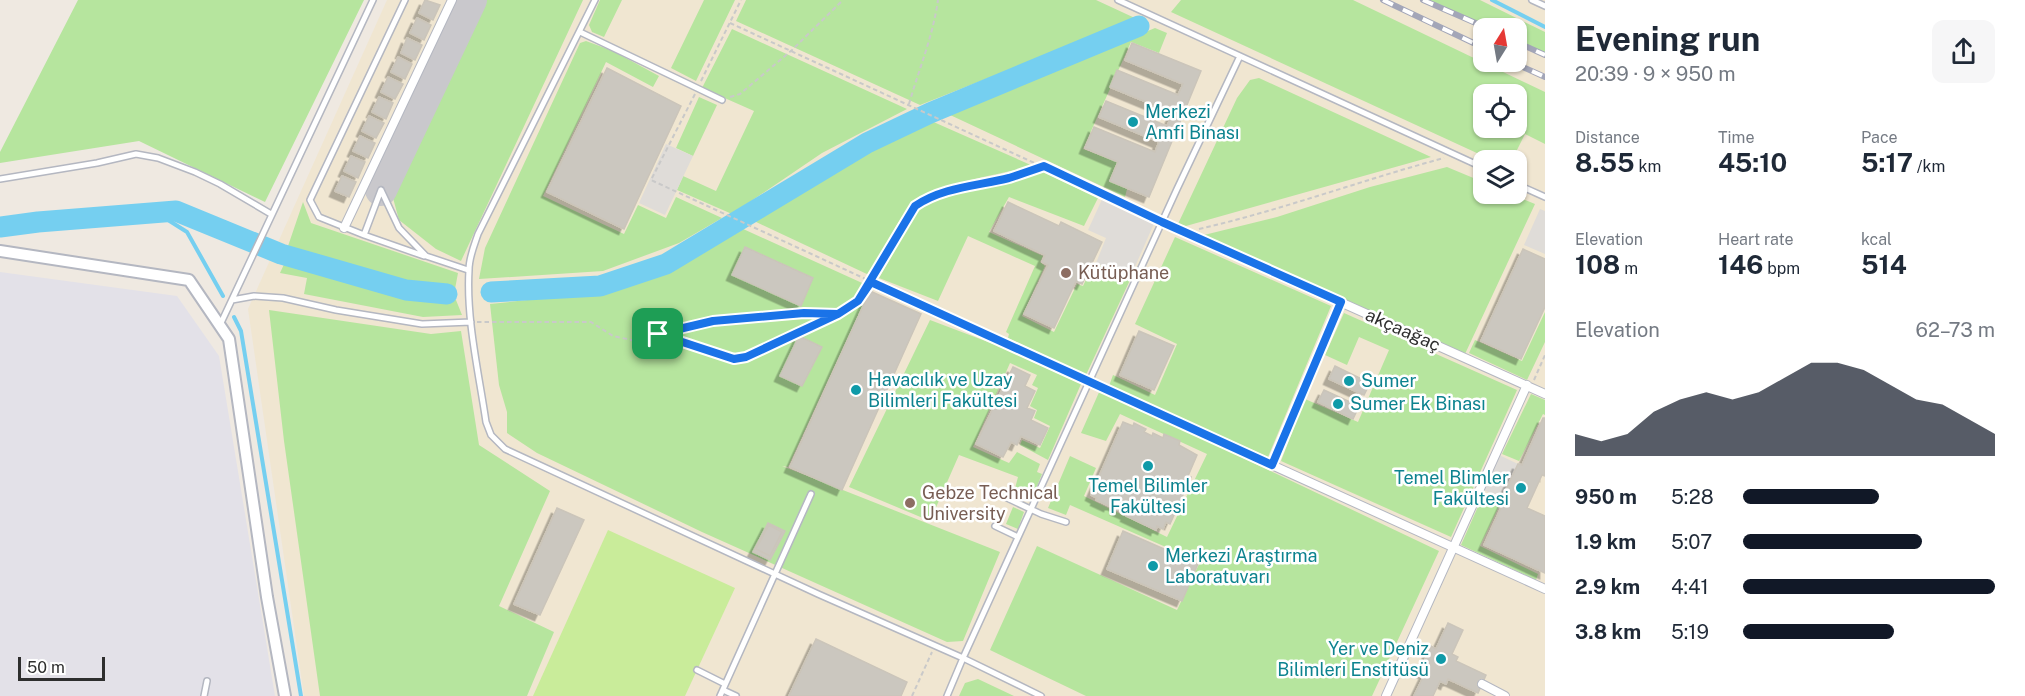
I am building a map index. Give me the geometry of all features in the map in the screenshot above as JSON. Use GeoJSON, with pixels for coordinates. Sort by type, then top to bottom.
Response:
{"type":"FeatureCollection","features":[{"type":"Feature","properties":{"kind":"street"},"geometry":{"type":"LineString","coordinates":[[344,228],[452,0]]}},
{"type":"Feature","properties":{"kind":"street","name":"akçaağaç"},"geometry":{"type":"LineString","coordinates":[[1162,222],[1545,394]]}},
{"type":"Feature","properties":{"kind":"street"},"geometry":{"type":"LineString","coordinates":[[0,251],[189,280],[229,339],[267,597],[285,696]]}},
{"type":"Feature","properties":{"kind":"street"},"geometry":{"type":"LineString","coordinates":[[1089,382],[1545,589]]}},
{"type":"Feature","properties":{"kind":"street"},"geometry":{"type":"LineString","coordinates":[[1386,696],[1452,547],[1528,386]]}},
{"type":"Feature","properties":{"kind":"street"},"geometry":{"type":"LineString","coordinates":[[1482,684],[1505,696]]}},
{"type":"Feature","properties":{"kind":"lane"},"geometry":{"type":"LineString","coordinates":[[220,325],[373,0]]}},
{"type":"Feature","properties":{"kind":"lane"},"geometry":{"type":"LineString","coordinates":[[405,0],[310,200],[319,217],[344,228],[468,270]]}},
{"type":"Feature","properties":{"kind":"lane"},"geometry":{"type":"LineString","coordinates":[[595,0],[478,234],[471,255],[468,270],[471,322],[486,422],[492,435],[505,448],[1041,696]]}},
{"type":"Feature","properties":{"kind":"lane"},"geometry":{"type":"LineString","coordinates":[[1118,0],[1473,163]]}},
{"type":"Feature","properties":{"kind":"lane"},"geometry":{"type":"LineString","coordinates":[[1532,0],[1545,6]]}},
{"type":"Feature","properties":{"kind":"lane"},"geometry":{"type":"LineString","coordinates":[[580,32],[722,100]]}},
{"type":"Feature","properties":{"kind":"lane"},"geometry":{"type":"LineString","coordinates":[[947,696],[1031,508],[1240,56]]}},
{"type":"Feature","properties":{"kind":"lane"},"geometry":{"type":"LineString","coordinates":[[0,179],[97,163],[136,154],[158,158],[195,172],[271,214]]}},
{"type":"Feature","properties":{"kind":"lane"},"geometry":{"type":"LineString","coordinates":[[1527,189],[1545,197]]}},
{"type":"Feature","properties":{"kind":"lane"},"geometry":{"type":"LineString","coordinates":[[364,235],[381,190],[399,228],[426,256]]}},
{"type":"Feature","properties":{"kind":"lane"},"geometry":{"type":"LineString","coordinates":[[232,300],[254,296],[283,298],[336,310],[422,324],[471,322]]}},
{"type":"Feature","properties":{"kind":"lane"},"geometry":{"type":"LineString","coordinates":[[902,296],[1089,382]]}},
{"type":"Feature","properties":{"kind":"lane"},"geometry":{"type":"LineString","coordinates":[[996,338],[999,329]]}},
{"type":"Feature","properties":{"kind":"lane"},"geometry":{"type":"LineString","coordinates":[[723,690],[811,494]]}},
{"type":"Feature","properties":{"kind":"lane"},"geometry":{"type":"LineString","coordinates":[[1007,498],[1066,522]]}},
{"type":"Feature","properties":{"kind":"lane"},"geometry":{"type":"LineString","coordinates":[[995,526],[1018,537]]}},
{"type":"Feature","properties":{"kind":"lane"},"geometry":{"type":"LineString","coordinates":[[697,670],[723,690],[735,696]]}},
{"type":"Feature","properties":{"kind":"lane"},"geometry":{"type":"LineString","coordinates":[[204,696],[207,681]]}},
{"type":"Feature","properties":{"kind":"path"},"geometry":{"type":"LineString","coordinates":[[722,100],[740,94],[792,50],[843,0]]}},
{"type":"Feature","properties":{"kind":"path"},"geometry":{"type":"LineString","coordinates":[[909,104],[934,29],[938,0]]}},
{"type":"Feature","properties":{"kind":"path"},"geometry":{"type":"LineString","coordinates":[[730,23],[1162,222]]}},
{"type":"Feature","properties":{"kind":"path"},"geometry":{"type":"LineString","coordinates":[[1184,232],[1244,218],[1456,155]]}},
{"type":"Feature","properties":{"kind":"path"},"geometry":{"type":"LineString","coordinates":[[658,334],[734,359],[746,357],[838,314],[858,301],[915,206],[926,198],[1044,166]]}},
{"type":"Feature","properties":{"kind":"path"},"geometry":{"type":"LineString","coordinates":[[651,180],[902,296]]}},
{"type":"Feature","properties":{"kind":"path"},"geometry":{"type":"LineString","coordinates":[[1272,465],[1341,302]]}},
{"type":"Feature","properties":{"kind":"path"},"geometry":{"type":"LineString","coordinates":[[471,322],[591,322],[613,336],[636,341],[713,321],[804,313],[838,314]]}},
{"type":"Feature","properties":{"kind":"path"},"geometry":{"type":"LineString","coordinates":[[1528,386],[1545,355]]}},
{"type":"Feature","properties":{"kind":"path"},"geometry":{"type":"LineString","coordinates":[[912,696],[935,646]]}},
{"type":"Feature","properties":{"kind":"shaded area","name":"Gebze Technical University"},"geometry":{"type":"Polygon","coordinates":[[[387,0],[1545,0],[1545,696],[304,696],[248,309],[387,0]]]}},
{"type":"Feature","properties":{"kind":"shaded area"},"geometry":{"type":"Polygon","coordinates":[[[666,144],[693,156],[665,215],[639,203],[666,144]]]}},
{"type":"Feature","properties":{"kind":"shaded area"},"geometry":{"type":"Polygon","coordinates":[[[1104,195],[1156,219],[1130,278],[1096,263],[1106,238],[1088,230],[1104,195]]]}},
{"type":"Feature","properties":{"kind":"shaded area"},"geometry":{"type":"Polygon","coordinates":[[[1540,209],[1545,211],[1545,254],[1524,245],[1540,209]]]}},
{"type":"Feature","properties":{"kind":"shaded area"},"geometry":{"type":"Polygon","coordinates":[[[0,272],[177,296],[219,356],[275,696],[0,696],[0,272]]]}},
{"type":"Feature","properties":{"kind":"shaded area"},"geometry":{"type":"Polygon","coordinates":[[[1495,453],[1518,464],[1502,498],[1479,488],[1495,453]]]}},
{"type":"Feature","properties":{"kind":"green space"},"geometry":{"type":"Polygon","coordinates":[[[78,0],[364,0],[265,202],[139,141],[0,163],[0,152],[78,0]]]}},
{"type":"Feature","properties":{"kind":"green space"},"geometry":{"type":"Polygon","coordinates":[[[485,0],[583,0],[461,261],[436,249],[399,220],[393,198],[485,0]]]}},
{"type":"Feature","properties":{"kind":"green space"},"geometry":{"type":"Polygon","coordinates":[[[600,0],[622,0],[604,37],[592,32],[589,25],[600,0]]]}},
{"type":"Feature","properties":{"kind":"green space"},"geometry":{"type":"Polygon","coordinates":[[[704,0],[735,0],[696,81],[671,68],[704,0]]]}},
{"type":"Feature","properties":{"kind":"green space"},"geometry":{"type":"Polygon","coordinates":[[[746,0],[1096,0],[1137,19],[920,105],[736,21],[746,0]]]}},
{"type":"Feature","properties":{"kind":"green space"},"geometry":{"type":"Polygon","coordinates":[[[1181,0],[1353,0],[1473,58],[1473,72],[1503,72],[1545,92],[1545,144],[1527,135],[1527,84],[1473,84],[1473,138],[1523,138],[1517,150],[1473,151],[1171,12],[1181,0]]]}},
{"type":"Feature","properties":{"kind":"green space"},"geometry":{"type":"Polygon","coordinates":[[[1429,0],[1480,0],[1517,18],[1473,18],[1473,20],[1429,0]]]}},
{"type":"Feature","properties":{"kind":"green space"},"geometry":{"type":"Polygon","coordinates":[[[1527,23],[1545,32],[1545,53],[1527,45],[1527,23]]]}},
{"type":"Feature","properties":{"kind":"green space"},"geometry":{"type":"Polygon","coordinates":[[[1155,28],[1167,33],[1159,53],[1131,42],[1083,149],[1117,162],[1109,181],[1127,189],[1125,197],[948,114],[1155,28]]]}},
{"type":"Feature","properties":{"kind":"green space"},"geometry":{"type":"Polygon","coordinates":[[[732,29],[907,109],[822,153],[732,214],[677,190],[683,176],[716,191],[754,111],[702,88],[732,29]]]}},
{"type":"Feature","properties":{"kind":"green space"},"geometry":{"type":"Polygon","coordinates":[[[586,41],[613,51],[659,76],[653,87],[606,62],[543,196],[624,234],[638,205],[666,218],[676,197],[722,218],[679,243],[603,271],[479,279],[485,248],[580,43],[586,41]]]}},
{"type":"Feature","properties":{"kind":"green space"},"geometry":{"type":"Polygon","coordinates":[[[1259,78],[1431,157],[1186,226],[1178,224],[1237,98],[1250,80],[1259,78]]]}},
{"type":"Feature","properties":{"kind":"green space"},"geometry":{"type":"Polygon","coordinates":[[[699,97],[717,105],[693,156],[676,148],[699,97]]]}},
{"type":"Feature","properties":{"kind":"green space"},"geometry":{"type":"Polygon","coordinates":[[[929,120],[1033,166],[952,185],[915,200],[897,225],[869,275],[754,221],[869,149],[929,120]]]}},
{"type":"Feature","properties":{"kind":"green space"},"geometry":{"type":"Polygon","coordinates":[[[1447,167],[1473,178],[1473,204],[1527,204],[1527,201],[1535,204],[1465,354],[1204,235],[1277,217],[1370,187],[1447,167]]]}},
{"type":"Feature","properties":{"kind":"green space"},"geometry":{"type":"Polygon","coordinates":[[[1043,172],[1098,198],[1084,226],[1009,197],[989,232],[1043,256],[1040,262],[1045,266],[1022,316],[1054,332],[1077,284],[1083,286],[1094,263],[1130,280],[1086,375],[1008,338],[1009,334],[1006,332],[1035,266],[968,236],[938,301],[879,278],[915,215],[927,202],[1043,172]]]}},
{"type":"Feature","properties":{"kind":"green space"},"geometry":{"type":"Polygon","coordinates":[[[303,202],[311,223],[458,273],[455,289],[408,284],[287,249],[303,202]]]}},
{"type":"Feature","properties":{"kind":"green space"},"geometry":{"type":"Polygon","coordinates":[[[741,228],[871,287],[788,467],[782,466],[1000,552],[963,641],[947,642],[702,532],[537,453],[507,433],[507,412],[499,385],[490,304],[605,292],[675,265],[741,228]]]}},
{"type":"Feature","properties":{"kind":"green space"},"geometry":{"type":"Polygon","coordinates":[[[1175,237],[1331,306],[1268,457],[1109,386],[1113,375],[1155,395],[1177,344],[1135,324],[1175,237]]]}},
{"type":"Feature","properties":{"kind":"green space"},"geometry":{"type":"Polygon","coordinates":[[[286,260],[428,300],[456,300],[462,315],[423,317],[304,294],[307,278],[280,273],[286,260]]]}},
{"type":"Feature","properties":{"kind":"green space"},"geometry":{"type":"Polygon","coordinates":[[[269,310],[431,334],[461,331],[479,445],[550,491],[499,606],[554,632],[527,696],[320,696],[284,441],[269,310]]]}},
{"type":"Feature","properties":{"kind":"green space"},"geometry":{"type":"Polygon","coordinates":[[[1545,312],[1545,342],[1527,380],[1469,353],[1475,340],[1522,361],[1545,312]]]}},
{"type":"Feature","properties":{"kind":"green space"},"geometry":{"type":"Polygon","coordinates":[[[1344,313],[1517,390],[1451,537],[1281,461],[1305,399],[1358,422],[1389,350],[1359,337],[1347,365],[1325,355],[1344,313]]]}},
{"type":"Feature","properties":{"kind":"green space"},"geometry":{"type":"Polygon","coordinates":[[[930,320],[996,345],[1081,384],[1048,460],[1020,445],[1022,440],[1040,448],[1050,426],[1034,418],[1037,410],[1030,406],[1038,388],[1032,385],[1037,375],[1010,363],[973,447],[1009,463],[1017,452],[1040,464],[1037,472],[1042,474],[1031,501],[1014,492],[1018,477],[959,455],[930,521],[849,487],[930,320]]]}},
{"type":"Feature","properties":{"kind":"green space"},"geometry":{"type":"Polygon","coordinates":[[[1100,390],[1439,551],[1372,696],[1086,696],[990,650],[1037,546],[1177,610],[1200,562],[1070,505],[1066,515],[1048,508],[1070,456],[1096,468],[1084,496],[1167,537],[1207,454],[1120,414],[1106,441],[1081,433],[1100,390]]]}},
{"type":"Feature","properties":{"kind":"green space"},"geometry":{"type":"Polygon","coordinates":[[[1531,394],[1545,400],[1545,415],[1543,414],[1519,461],[1502,454],[1531,394]]]}},
{"type":"Feature","properties":{"kind":"green space"},"geometry":{"type":"Polygon","coordinates":[[[1484,493],[1501,502],[1480,546],[1538,574],[1536,580],[1461,545],[1484,493]]]}},
{"type":"Feature","properties":{"kind":"green space"},"geometry":{"type":"Polygon","coordinates":[[[1013,507],[1024,512],[1018,529],[1006,524],[1013,507]]]}},
{"type":"Feature","properties":{"kind":"green space"},"geometry":{"type":"Polygon","coordinates":[[[608,530],[735,588],[685,696],[533,696],[608,530]]]}},
{"type":"Feature","properties":{"kind":"green space"},"geometry":{"type":"Polygon","coordinates":[[[978,679],[1014,696],[959,696],[965,683],[978,679]]]}},
{"type":"Feature","properties":{"kind":"building"},"geometry":{"type":"Polygon","coordinates":[[[425,0],[440,5],[433,20],[419,13],[425,0]]]}},
{"type":"Feature","properties":{"kind":"building"},"geometry":{"type":"Polygon","coordinates":[[[417,18],[431,25],[424,40],[410,33],[417,18]]]}},
{"type":"Feature","properties":{"kind":"building"},"geometry":{"type":"Polygon","coordinates":[[[407,38],[422,45],[415,60],[401,53],[407,38]]]}},
{"type":"Feature","properties":{"kind":"building","name":"Merkezi Amfi Binası"},"geometry":{"type":"Polygon","coordinates":[[[1132,43],[1201,71],[1149,197],[1110,181],[1118,162],[1085,148],[1094,127],[1155,152],[1159,142],[1099,117],[1106,101],[1167,126],[1173,113],[1110,87],[1117,70],[1178,95],[1183,84],[1125,60],[1132,43]]]}},
{"type":"Feature","properties":{"kind":"building"},"geometry":{"type":"Polygon","coordinates":[[[398,57],[412,64],[405,79],[391,72],[398,57]]]}},
{"type":"Feature","properties":{"kind":"building"},"geometry":{"type":"Polygon","coordinates":[[[607,68],[681,106],[624,229],[547,192],[607,68]]]}},
{"type":"Feature","properties":{"kind":"building"},"geometry":{"type":"Polygon","coordinates":[[[388,77],[403,84],[395,99],[381,92],[388,77]]]}},
{"type":"Feature","properties":{"kind":"building"},"geometry":{"type":"Polygon","coordinates":[[[379,97],[393,103],[386,119],[372,112],[379,97]]]}},
{"type":"Feature","properties":{"kind":"building"},"geometry":{"type":"Polygon","coordinates":[[[369,116],[384,123],[376,138],[362,131],[369,116]]]}},
{"type":"Feature","properties":{"kind":"building"},"geometry":{"type":"Polygon","coordinates":[[[360,136],[375,143],[368,158],[353,151],[360,136]]]}},
{"type":"Feature","properties":{"kind":"building"},"geometry":{"type":"Polygon","coordinates":[[[351,156],[365,162],[358,178],[344,171],[351,156]]]}},
{"type":"Feature","properties":{"kind":"building"},"geometry":{"type":"Polygon","coordinates":[[[342,176],[356,182],[349,197],[335,191],[342,176]]]}},
{"type":"Feature","properties":{"kind":"building","name":"Kütüphane"},"geometry":{"type":"Polygon","coordinates":[[[1008,202],[1059,226],[1061,222],[1102,242],[1082,284],[1076,281],[1054,328],[1024,314],[1048,265],[1042,262],[1045,255],[994,231],[1008,202]]]}},
{"type":"Feature","properties":{"kind":"building"},"geometry":{"type":"Polygon","coordinates":[[[745,247],[813,278],[801,306],[732,275],[745,247]]]}},
{"type":"Feature","properties":{"kind":"building"},"geometry":{"type":"Polygon","coordinates":[[[1523,249],[1545,259],[1545,307],[1521,359],[1481,341],[1523,249]]]}},
{"type":"Feature","properties":{"kind":"building","name":"Havacılık ve Uzay Bilimleri Fakültesi"},"geometry":{"type":"Polygon","coordinates":[[[870,291],[921,314],[842,490],[790,467],[870,291]]]}},
{"type":"Feature","properties":{"kind":"building"},"geometry":{"type":"Polygon","coordinates":[[[1139,331],[1174,346],[1154,390],[1120,375],[1139,331]]]}},
{"type":"Feature","properties":{"kind":"building"},"geometry":{"type":"Polygon","coordinates":[[[799,336],[822,347],[802,386],[780,376],[799,336]]]}},
{"type":"Feature","properties":{"kind":"building","name":"Sumer"},"geometry":{"type":"Polygon","coordinates":[[[1335,366],[1370,383],[1364,395],[1329,379],[1335,366]]]}},
{"type":"Feature","properties":{"kind":"building"},"geometry":{"type":"Polygon","coordinates":[[[1013,367],[1030,375],[1025,386],[1035,391],[1027,408],[1035,411],[1031,420],[1048,428],[1040,445],[1021,436],[1017,445],[1011,442],[1003,457],[976,444],[1013,367]]]}},
{"type":"Feature","properties":{"kind":"building","name":"Sumer Ek Binası"},"geometry":{"type":"Polygon","coordinates":[[[1324,390],[1359,406],[1353,419],[1318,402],[1324,390]]]}},
{"type":"Feature","properties":{"kind":"building","name":"Temel Blimler Fakültesi"},"geometry":{"type":"Polygon","coordinates":[[[1545,418],[1545,476],[1542,475],[1527,508],[1545,516],[1545,573],[1484,545],[1505,499],[1502,498],[1518,464],[1522,465],[1545,418]]]}},
{"type":"Feature","properties":{"kind":"building","name":"Temel Bilimler Fakültesi"},"geometry":{"type":"Polygon","coordinates":[[[1123,422],[1133,426],[1134,423],[1146,429],[1144,432],[1152,436],[1153,433],[1163,438],[1164,434],[1180,441],[1179,445],[1197,455],[1188,476],[1191,477],[1170,524],[1166,522],[1163,529],[1157,526],[1156,530],[1126,516],[1127,514],[1116,509],[1117,506],[1110,503],[1109,506],[1091,495],[1123,422]]]}},
{"type":"Feature","properties":{"kind":"building"},"geometry":{"type":"Polygon","coordinates":[[[557,508],[584,520],[540,615],[514,604],[557,508]]]}},
{"type":"Feature","properties":{"kind":"building"},"geometry":{"type":"Polygon","coordinates":[[[768,523],[785,531],[770,560],[753,552],[768,523]]]}},
{"type":"Feature","properties":{"kind":"building"},"geometry":{"type":"Polygon","coordinates":[[[769,525],[782,532],[770,556],[756,549],[769,525]]]}},
{"type":"Feature","properties":{"kind":"building","name":"Merkezi Araştırma Laboratuvarı"},"geometry":{"type":"Polygon","coordinates":[[[1123,531],[1198,564],[1182,601],[1107,569],[1123,531]]]}},
{"type":"Feature","properties":{"kind":"building","name":"Yer ve Deniz Bilimleri Enstitüsü"},"geometry":{"type":"Polygon","coordinates":[[[1448,623],[1463,630],[1452,654],[1458,657],[1456,661],[1486,675],[1478,693],[1448,679],[1446,684],[1440,681],[1433,696],[1414,696],[1425,673],[1420,671],[1431,646],[1436,649],[1448,623]]]}},
{"type":"Feature","properties":{"kind":"building"},"geometry":{"type":"Polygon","coordinates":[[[816,639],[907,682],[901,696],[789,696],[816,639]]]}},
{"type":"Feature","properties":{"kind":"waterway"},"geometry":{"type":"LineString","coordinates":[[1492,0],[1545,27]]}},
{"type":"Feature","properties":{"kind":"waterway"},"geometry":{"type":"LineString","coordinates":[[491,292],[600,286],[666,264],[867,143],[930,113],[1139,26]]}},
{"type":"Feature","properties":{"kind":"waterway"},"geometry":{"type":"LineString","coordinates":[[0,227],[176,211],[281,254],[406,290],[447,294]]}},
{"type":"Feature","properties":{"kind":"waterway"},"geometry":{"type":"LineString","coordinates":[[157,213],[187,232],[223,296]]}},
{"type":"Feature","properties":{"kind":"waterway"},"geometry":{"type":"LineString","coordinates":[[234,317],[241,331],[301,696]]}},
{"type":"Feature","properties":{"kind":"taxiway"},"geometry":{"type":"LineString","coordinates":[[381,190],[471,0]]}},
{"type":"Feature","properties":{"kind":"railway"},"geometry":{"type":"LineString","coordinates":[[1383,0],[1473,43]]}},
{"type":"Feature","properties":{"kind":"railway"},"geometry":{"type":"LineString","coordinates":[[1423,0],[1473,22]]}},
{"type":"Feature","properties":{"kind":"railway"},"geometry":{"type":"LineString","coordinates":[[1527,47],[1545,55]]}},
{"type":"Feature","properties":{"kind":"railway"},"geometry":{"type":"LineString","coordinates":[[1527,69],[1545,77]]}},
{"type":"Feature","properties":{"kind":"place","name":"Merkezi Amfi Binası"},"geometry":{"type":"Point","coordinates":[1133,122]}},
{"type":"Feature","properties":{"kind":"place","name":"Kütüphane"},"geometry":{"type":"Point","coordinates":[1066,273]}},
{"type":"Feature","properties":{"kind":"place","name":"Sumer"},"geometry":{"type":"Point","coordinates":[1349,381]}},
{"type":"Feature","properties":{"kind":"place","name":"Havacılık ve Uzay Bilimleri Fakültesi"},"geometry":{"type":"Point","coordinates":[856,390]}},
{"type":"Feature","properties":{"kind":"place","name":"Sumer Ek Binası"},"geometry":{"type":"Point","coordinates":[1338,404]}},
{"type":"Feature","properties":{"kind":"place","name":"Temel Bilimler Fakültesi"},"geometry":{"type":"Point","coordinates":[1148,466]}},
{"type":"Feature","properties":{"kind":"place","name":"Temel Blimler Fakültesi"},"geometry":{"type":"Point","coordinates":[1521,488]}},
{"type":"Feature","properties":{"kind":"place","name":"Gebze Technical University"},"geometry":{"type":"Point","coordinates":[910,503]}},
{"type":"Feature","properties":{"kind":"place","name":"Merkezi Araştırma Laboratuvarı"},"geometry":{"type":"Point","coordinates":[1153,566]}},
{"type":"Feature","properties":{"kind":"place","name":"Yer ve Deniz Bilimleri Enstitüsü"},"geometry":{"type":"Point","coordinates":[1441,659]}},
{"type":"Feature","properties":{"kind":"route"},"geometry":{"type":"LineString","coordinates":[[658,334],[713,321],[804,313],[838,314],[858,301],[871,282],[1272,465],[1341,302],[1044,166],[926,198],[915,206],[858,301],[838,314],[746,357],[734,359],[658,334]]}}]}
